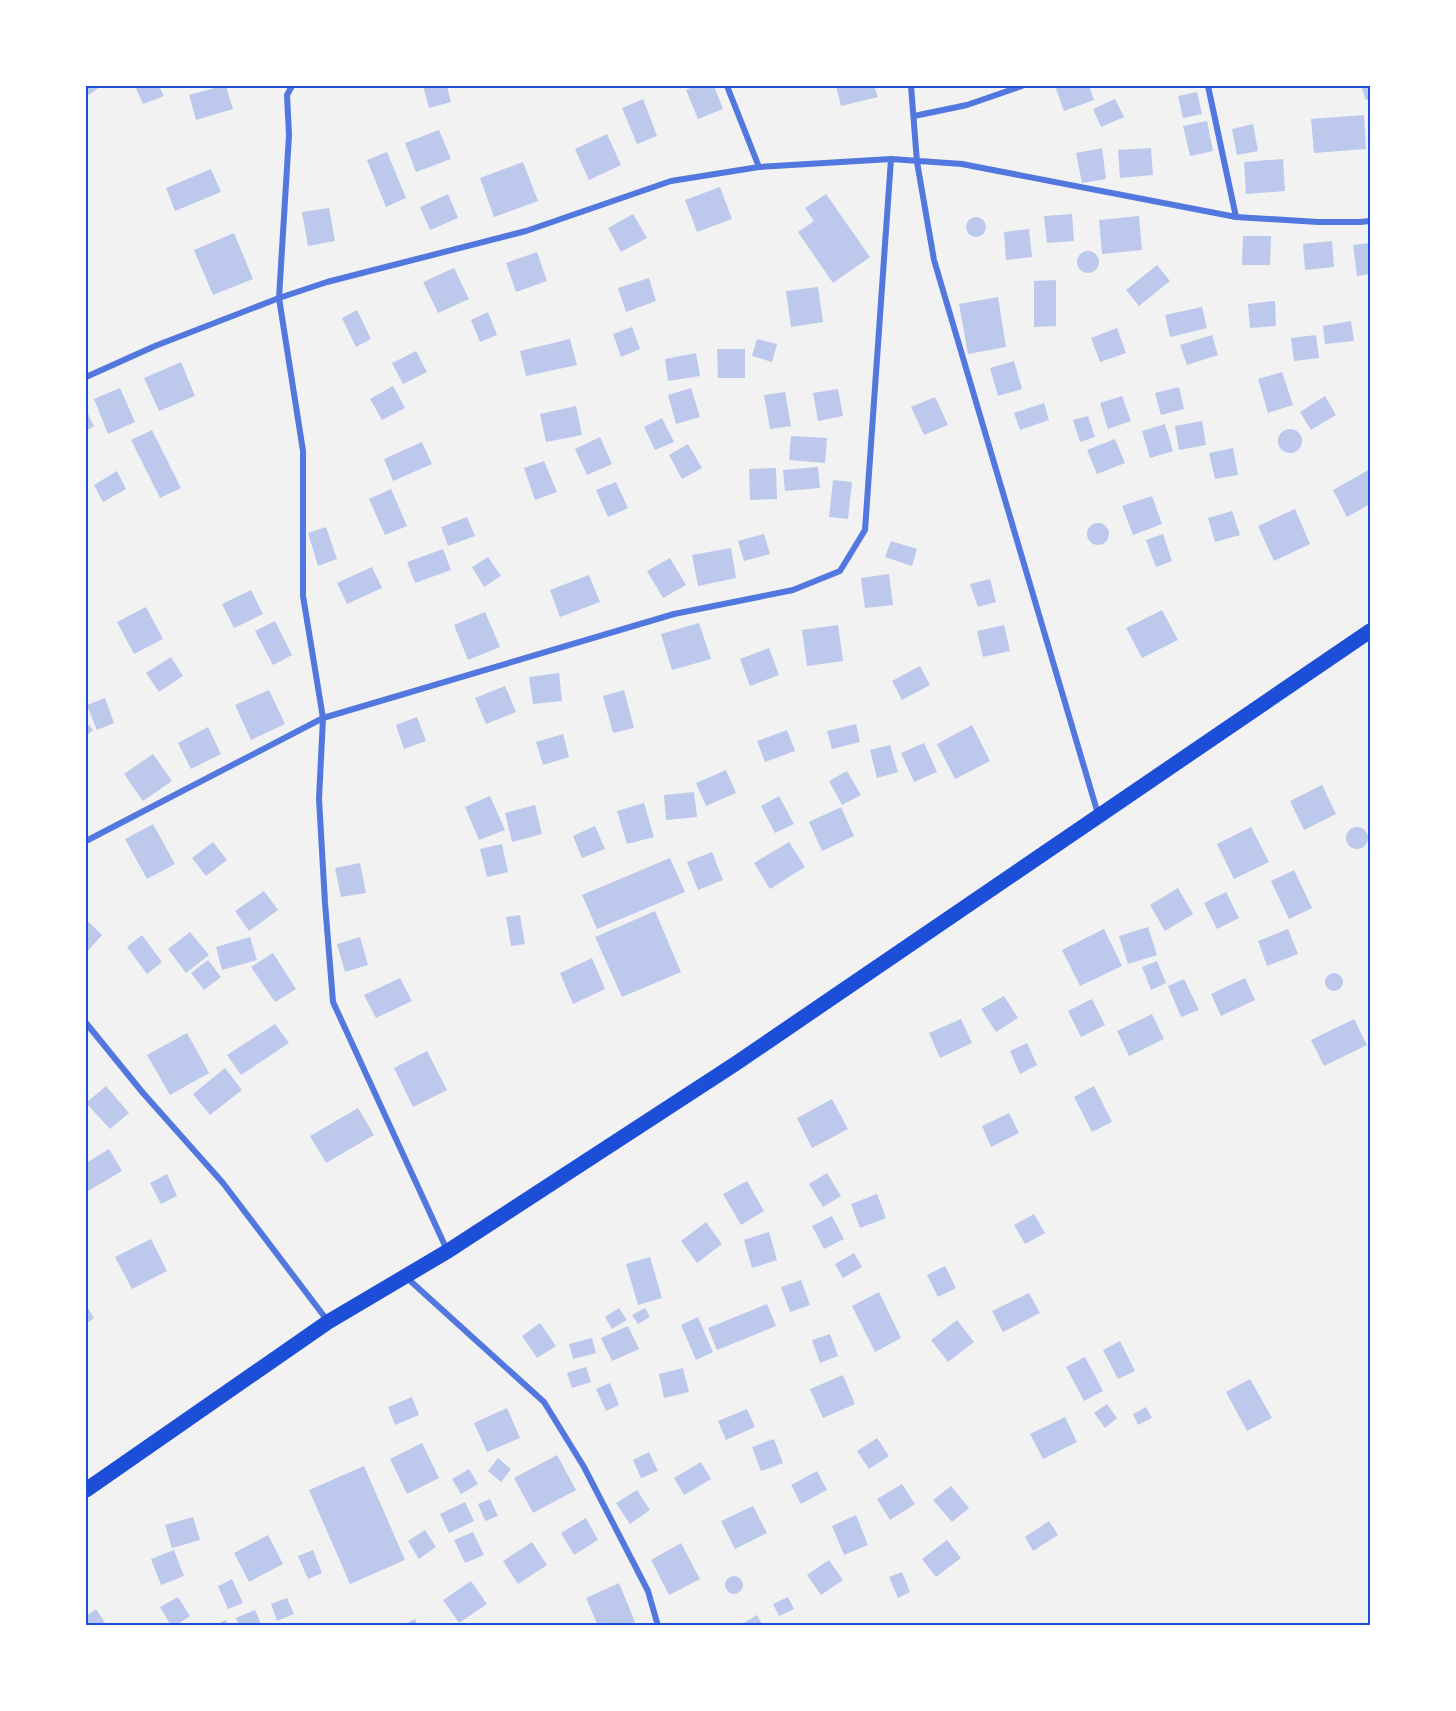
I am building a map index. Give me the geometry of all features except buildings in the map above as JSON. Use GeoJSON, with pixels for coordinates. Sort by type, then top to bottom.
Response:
{"type":"FeatureCollection","features":[{"type":"Feature","properties":{"kind":"main road"},"geometry":{"type":"LineString","coordinates":[[86,1490],[328,1322],[448,1251],[735,1064],[1371,631]]}},
{"type":"Feature","properties":{"kind":"street"},"geometry":{"type":"LineString","coordinates":[[291,86],[287,95],[289,135],[279,298],[303,451],[303,596],[323,718],[319,799],[333,1002],[448,1251]]}},
{"type":"Feature","properties":{"kind":"street"},"geometry":{"type":"LineString","coordinates":[[728,86],[759,167]]}},
{"type":"Feature","properties":{"kind":"street"},"geometry":{"type":"LineString","coordinates":[[911,86],[917,162],[934,260],[1099,815]]}},
{"type":"Feature","properties":{"kind":"street"},"geometry":{"type":"LineString","coordinates":[[914,116],[967,105],[1022,86]]}},
{"type":"Feature","properties":{"kind":"street"},"geometry":{"type":"LineString","coordinates":[[1208,86],[1236,217]]}},
{"type":"Feature","properties":{"kind":"street"},"geometry":{"type":"LineString","coordinates":[[86,377],[155,346],[327,282],[526,231],[671,181],[759,167],[891,159],[962,164],[1236,217],[1318,222],[1371,220]]}},
{"type":"Feature","properties":{"kind":"street"},"geometry":{"type":"LineString","coordinates":[[86,841],[323,718],[674,614],[793,590],[840,571],[866,530],[891,159]]}},
{"type":"Feature","properties":{"kind":"street"},"geometry":{"type":"LineString","coordinates":[[86,1023],[143,1093],[223,1183],[328,1322]]}},
{"type":"Feature","properties":{"kind":"street"},"geometry":{"type":"LineString","coordinates":[[405,1276],[544,1402],[584,1467],[648,1591],[658,1626]]}}]}
